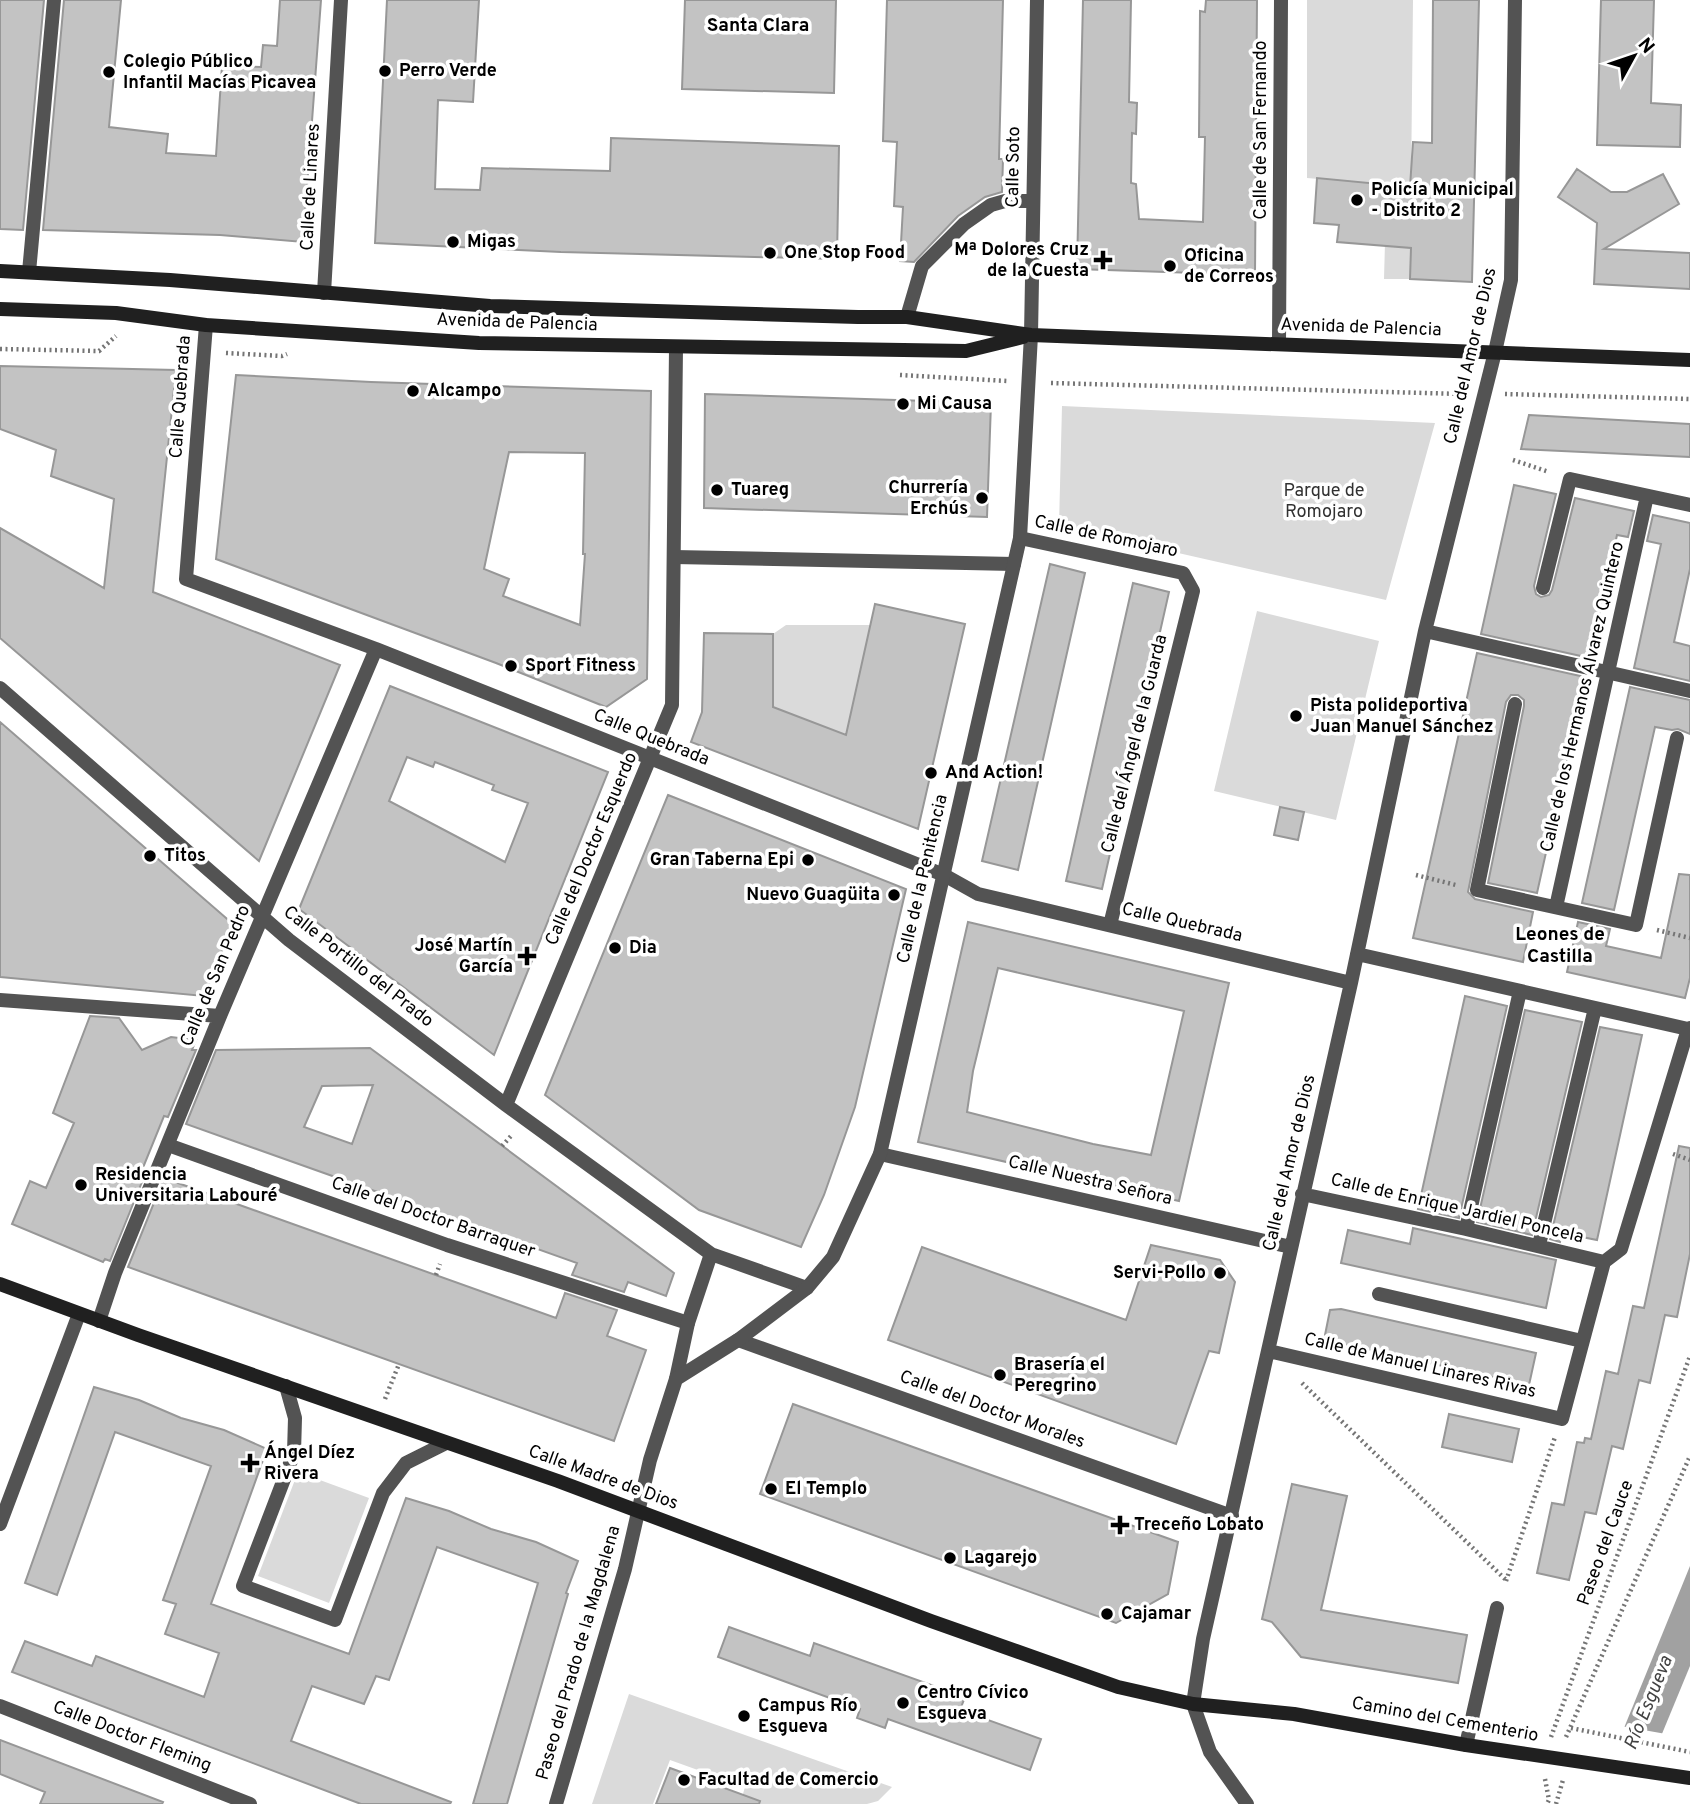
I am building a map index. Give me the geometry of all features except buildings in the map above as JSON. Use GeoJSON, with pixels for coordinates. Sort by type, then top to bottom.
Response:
{"type":"FeatureCollection","features":[{"type":"Feature","properties":{"kind":"main road","name":"Avenida de Palencia"},"geometry":{"type":"LineString","coordinates":[[0,271],[170,280],[490,306],[908,317],[1031,335],[1690,360]]}},
{"type":"Feature","properties":{"kind":"main road","name":"Avenida de Palencia"},"geometry":{"type":"LineString","coordinates":[[0,309],[116,313],[206,325],[479,343],[676,348],[966,351],[1031,335]]}},
{"type":"Feature","properties":{"kind":"main road","name":"Calle Madre de Dios"},"geometry":{"type":"LineString","coordinates":[[0,1284],[558,1481],[1095,1680],[1193,1704]]}},
{"type":"Feature","properties":{"kind":"main road","name":"Camino del Cementerio"},"geometry":{"type":"LineString","coordinates":[[1193,1704],[1294,1714],[1466,1745],[1690,1778]]}},
{"type":"Feature","properties":{"kind":"street"},"geometry":{"type":"LineString","coordinates":[[29,272],[54,0]]}},
{"type":"Feature","properties":{"kind":"street","name":"Calle de Linares"},"geometry":{"type":"LineString","coordinates":[[324,293],[341,0]]}},
{"type":"Feature","properties":{"kind":"street","name":"Calle Soto"},"geometry":{"type":"LineString","coordinates":[[1031,335],[1037,0]]}},
{"type":"Feature","properties":{"kind":"street","name":"Calle de San Fernando"},"geometry":{"type":"LineString","coordinates":[[1279,344],[1281,0]]}},
{"type":"Feature","properties":{"kind":"street","name":"Calle del Amor de Dios"},"geometry":{"type":"LineString","coordinates":[[1193,1704],[1203,1639],[1351,983],[1425,631],[1511,280],[1515,0]]}},
{"type":"Feature","properties":{"kind":"street"},"geometry":{"type":"LineString","coordinates":[[908,317],[922,266],[964,224],[991,205],[1005,201],[1032,201]]}},
{"type":"Feature","properties":{"kind":"street","name":"Calle Quebrada"},"geometry":{"type":"LineString","coordinates":[[206,325],[186,579],[376,649],[944,875],[978,894],[1351,983]]}},
{"type":"Feature","properties":{"kind":"street","name":"Calle de la Penitencia"},"geometry":{"type":"LineString","coordinates":[[676,1379],[738,1340],[807,1288],[833,1257],[880,1154],[1020,538],[1031,335]]}},
{"type":"Feature","properties":{"kind":"street","name":"Calle del Doctor Esquerdo"},"geometry":{"type":"LineString","coordinates":[[506,1105],[672,705],[676,348]]}},
{"type":"Feature","properties":{"kind":"street"},"geometry":{"type":"LineString","coordinates":[[1543,588],[1570,480],[1690,505]]}},
{"type":"Feature","properties":{"kind":"street","name":"Calle de los Hermanos Álvarez Quintero"},"geometry":{"type":"LineString","coordinates":[[1556,907],[1647,496]]}},
{"type":"Feature","properties":{"kind":"street","name":"Calle de Romojaro"},"geometry":{"type":"LineString","coordinates":[[1020,538],[1183,573]]}},
{"type":"Feature","properties":{"kind":"street"},"geometry":{"type":"LineString","coordinates":[[674,558],[1014,565]]}},
{"type":"Feature","properties":{"kind":"street","name":"Calle del Ángel de la Guarda"},"geometry":{"type":"LineString","coordinates":[[1110,925],[1193,591],[1183,573]]}},
{"type":"Feature","properties":{"kind":"street"},"geometry":{"type":"LineString","coordinates":[[1425,631],[1690,691]]}},
{"type":"Feature","properties":{"kind":"street","name":"Calle de San Pedro"},"geometry":{"type":"LineString","coordinates":[[99,1321],[111,1285],[220,1016],[376,649]]}},
{"type":"Feature","properties":{"kind":"street","name":"Calle Portillo del Prado"},"geometry":{"type":"LineString","coordinates":[[0,688],[289,940],[506,1105],[711,1254],[807,1288]]}},
{"type":"Feature","properties":{"kind":"street"},"geometry":{"type":"LineString","coordinates":[[1515,704],[1477,890],[1636,925],[1677,738]]}},
{"type":"Feature","properties":{"kind":"street"},"geometry":{"type":"LineString","coordinates":[[1357,954],[1689,1029],[1621,1249],[1604,1262],[1562,1419]]}},
{"type":"Feature","properties":{"kind":"street"},"geometry":{"type":"LineString","coordinates":[[1466,1228],[1520,991]]}},
{"type":"Feature","properties":{"kind":"street"},"geometry":{"type":"LineString","coordinates":[[0,1000],[220,1016]]}},
{"type":"Feature","properties":{"kind":"street"},"geometry":{"type":"LineString","coordinates":[[1539,1245],[1595,1008]]}},
{"type":"Feature","properties":{"kind":"street","name":"Calle del Doctor Barraquer"},"geometry":{"type":"LineString","coordinates":[[168,1145],[447,1245],[688,1323]]}},
{"type":"Feature","properties":{"kind":"street","name":"Calle Nuestra Señora"},"geometry":{"type":"LineString","coordinates":[[880,1154],[1291,1247]]}},
{"type":"Feature","properties":{"kind":"street","name":"Calle de Enrique Jardiel Poncela"},"geometry":{"type":"LineString","coordinates":[[1302,1194],[1466,1228],[1604,1262]]}},
{"type":"Feature","properties":{"kind":"street","name":"Paseo del Prado de la Magdalena"},"geometry":{"type":"LineString","coordinates":[[556,1804],[625,1569],[650,1460],[676,1379],[688,1323],[711,1254]]}},
{"type":"Feature","properties":{"kind":"street"},"geometry":{"type":"LineString","coordinates":[[1379,1294],[1582,1341]]}},
{"type":"Feature","properties":{"kind":"street"},"geometry":{"type":"LineString","coordinates":[[0,1524],[79,1314]]}},
{"type":"Feature","properties":{"kind":"street","name":"Calle del Doctor Morales"},"geometry":{"type":"LineString","coordinates":[[738,1340],[1232,1516]]}},
{"type":"Feature","properties":{"kind":"street","name":"Calle de Manuel Linares Rivas"},"geometry":{"type":"LineString","coordinates":[[1269,1351],[1562,1419]]}},
{"type":"Feature","properties":{"kind":"street"},"geometry":{"type":"LineString","coordinates":[[286,1387],[295,1418],[294,1452],[243,1586],[335,1620],[383,1493],[407,1462],[446,1443]]}},
{"type":"Feature","properties":{"kind":"street"},"geometry":{"type":"LineString","coordinates":[[1466,1745],[1497,1608]]}},
{"type":"Feature","properties":{"kind":"street"},"geometry":{"type":"LineString","coordinates":[[1193,1704],[1210,1752],[1244,1803]]}},
{"type":"Feature","properties":{"kind":"street","name":"Calle Doctor Fleming"},"geometry":{"type":"LineString","coordinates":[[0,1706],[241,1802]]}},
{"type":"Feature","properties":{"kind":"path"},"geometry":{"type":"LineString","coordinates":[[0,349],[99,351],[120,332]]}},
{"type":"Feature","properties":{"kind":"path"},"geometry":{"type":"LineString","coordinates":[[1054,384],[1456,394]]}},
{"type":"Feature","properties":{"kind":"path"},"geometry":{"type":"LineString","coordinates":[[1505,394],[1690,399]]}},
{"type":"Feature","properties":{"kind":"path"},"geometry":{"type":"LineString","coordinates":[[1513,460],[1570,480]]}},
{"type":"Feature","properties":{"kind":"path"},"geometry":{"type":"LineString","coordinates":[[1416,875],[1477,890]]}},
{"type":"Feature","properties":{"kind":"path"},"geometry":{"type":"LineString","coordinates":[[1636,925],[1690,938]]}},
{"type":"Feature","properties":{"kind":"path","name":"Paseo del Cauce"},"geometry":{"type":"LineString","coordinates":[[1550,1740],[1690,1356]]}},
{"type":"Feature","properties":{"kind":"path"},"geometry":{"type":"LineString","coordinates":[[377,1419],[399,1364]]}},
{"type":"Feature","properties":{"kind":"path"},"geometry":{"type":"LineString","coordinates":[[1299,1380],[1506,1580]]}},
{"type":"Feature","properties":{"kind":"path"},"geometry":{"type":"LineString","coordinates":[[1497,1608],[1562,1419]]}},
{"type":"Feature","properties":{"kind":"path"},"geometry":{"type":"LineString","coordinates":[[1562,1745],[1575,1721],[1690,1456]]}},
{"type":"Feature","properties":{"kind":"path"},"geometry":{"type":"LineString","coordinates":[[1571,1728],[1690,1752]]}},
{"type":"Feature","properties":{"kind":"path"},"geometry":{"type":"LineString","coordinates":[[1542,1768],[1549,1800],[1547,1804]]}},
{"type":"Feature","properties":{"kind":"path"},"geometry":{"type":"LineString","coordinates":[[1556,1804],[1564,1774]]}},
{"type":"Feature","properties":{"kind":"green space"},"geometry":{"type":"Polygon","coordinates":[[[1307,0],[1413,0],[1410,279],[1384,279],[1385,243],[1394,243],[1399,186],[1307,178],[1307,0]]]}},
{"type":"Feature","properties":{"kind":"green space","name":"Parque de Romojaro"},"geometry":{"type":"Polygon","coordinates":[[[1062,406],[1435,423],[1386,600],[1059,526],[1062,406]]]}},
{"type":"Feature","properties":{"kind":"green space","name":"Pista polideportiva Juan Manuel Sánchez"},"geometry":{"type":"Polygon","coordinates":[[[1257,611],[1379,641],[1336,820],[1214,791],[1257,611]]]}},
{"type":"Feature","properties":{"kind":"green space"},"geometry":{"type":"Polygon","coordinates":[[[786,625],[871,625],[846,735],[773,707],[773,634],[786,625]]]}},
{"type":"Feature","properties":{"kind":"green space"},"geometry":{"type":"Polygon","coordinates":[[[298,1472],[369,1498],[329,1603],[258,1576],[298,1472]]]}},
{"type":"Feature","properties":{"kind":"green space"},"geometry":{"type":"Polygon","coordinates":[[[629,1694],[892,1787],[878,1801],[867,1804],[740,1804],[745,1787],[670,1760],[653,1804],[592,1804],[629,1694]]]}},
{"type":"Feature","properties":{"kind":"water","name":"Río Esgueva"},"geometry":{"type":"Polygon","coordinates":[[[1690,1566],[1690,1666],[1633,1804],[1593,1804],[1690,1566]]]}},
{"type":"Feature","properties":{"kind":"pier"},"geometry":{"type":"Polygon","coordinates":[[[1621,1726],[1666,1734],[1637,1804],[1590,1804],[1621,1726]]]}},
{"type":"Feature","properties":{"kind":"place","name":"Perro Verde"},"geometry":{"type":"Point","coordinates":[385,71]}},
{"type":"Feature","properties":{"kind":"place","name":"Colegio Público Infantil Macías Picavea"},"geometry":{"type":"Point","coordinates":[109,72]}},
{"type":"Feature","properties":{"kind":"place","name":"Policía Municipal - Distrito 2"},"geometry":{"type":"Point","coordinates":[1357,200]}},
{"type":"Feature","properties":{"kind":"place","name":"Migas"},"geometry":{"type":"Point","coordinates":[453,242]}},
{"type":"Feature","properties":{"kind":"place","name":"One Stop Food"},"geometry":{"type":"Point","coordinates":[770,253]}},
{"type":"Feature","properties":{"kind":"place","name":"Mª Dolores Cruz de la Cuesta"},"geometry":{"type":"Point","coordinates":[1103,260]}},
{"type":"Feature","properties":{"kind":"place","name":"Oficina de Correos"},"geometry":{"type":"Point","coordinates":[1170,266]}},
{"type":"Feature","properties":{"kind":"place","name":"Alcampo"},"geometry":{"type":"Point","coordinates":[413,391]}},
{"type":"Feature","properties":{"kind":"place","name":"Mi Causa"},"geometry":{"type":"Point","coordinates":[903,404]}},
{"type":"Feature","properties":{"kind":"place","name":"Tuareg"},"geometry":{"type":"Point","coordinates":[717,490]}},
{"type":"Feature","properties":{"kind":"place","name":"Churrería Erchu´s"},"geometry":{"type":"Point","coordinates":[982,498]}},
{"type":"Feature","properties":{"kind":"place","name":"Sport Fitness"},"geometry":{"type":"Point","coordinates":[511,666]}},
{"type":"Feature","properties":{"kind":"place","name":"Pista polideportiva Juan Manuel Sánchez"},"geometry":{"type":"Point","coordinates":[1296,716]}},
{"type":"Feature","properties":{"kind":"place","name":"And Action!"},"geometry":{"type":"Point","coordinates":[931,773]}},
{"type":"Feature","properties":{"kind":"place","name":"Titos"},"geometry":{"type":"Point","coordinates":[150,856]}},
{"type":"Feature","properties":{"kind":"place","name":"Gran Taberna Epi"},"geometry":{"type":"Point","coordinates":[808,860]}},
{"type":"Feature","properties":{"kind":"place","name":"Nuevo Guagüita"},"geometry":{"type":"Point","coordinates":[894,895]}},
{"type":"Feature","properties":{"kind":"place","name":"Dia"},"geometry":{"type":"Point","coordinates":[615,948]}},
{"type":"Feature","properties":{"kind":"place","name":"José Martín García"},"geometry":{"type":"Point","coordinates":[527,956]}},
{"type":"Feature","properties":{"kind":"place","name":"Residencia Universitaria Labouré"},"geometry":{"type":"Point","coordinates":[81,1185]}},
{"type":"Feature","properties":{"kind":"place","name":"Servi-Pollo"},"geometry":{"type":"Point","coordinates":[1220,1273]}},
{"type":"Feature","properties":{"kind":"place","name":"Brasería el Peregrino"},"geometry":{"type":"Point","coordinates":[1000,1375]}},
{"type":"Feature","properties":{"kind":"place","name":"Ángel Díez Rivera"},"geometry":{"type":"Point","coordinates":[250,1463]}},
{"type":"Feature","properties":{"kind":"place","name":"El Templo"},"geometry":{"type":"Point","coordinates":[771,1489]}},
{"type":"Feature","properties":{"kind":"place","name":"Treceño Lobato"},"geometry":{"type":"Point","coordinates":[1120,1525]}},
{"type":"Feature","properties":{"kind":"place","name":"Lagarejo"},"geometry":{"type":"Point","coordinates":[950,1558]}},
{"type":"Feature","properties":{"kind":"place","name":"Cajamar"},"geometry":{"type":"Point","coordinates":[1107,1614]}},
{"type":"Feature","properties":{"kind":"place","name":"Centro Cívico Esgueva"},"geometry":{"type":"Point","coordinates":[903,1703]}},
{"type":"Feature","properties":{"kind":"place","name":"Campus Río Esgueva"},"geometry":{"type":"Point","coordinates":[744,1716]}},
{"type":"Feature","properties":{"kind":"place","name":"Facultad de Comercio"},"geometry":{"type":"Point","coordinates":[684,1780]}},
{"type":"Feature","properties":{"kind":"district","name":"Santa Clara"},"geometry":{"type":"Point","coordinates":[758,26]}},
{"type":"Feature","properties":{"kind":"district","name":"Leones de Castilla"},"geometry":{"type":"Point","coordinates":[1560,946]}}]}
